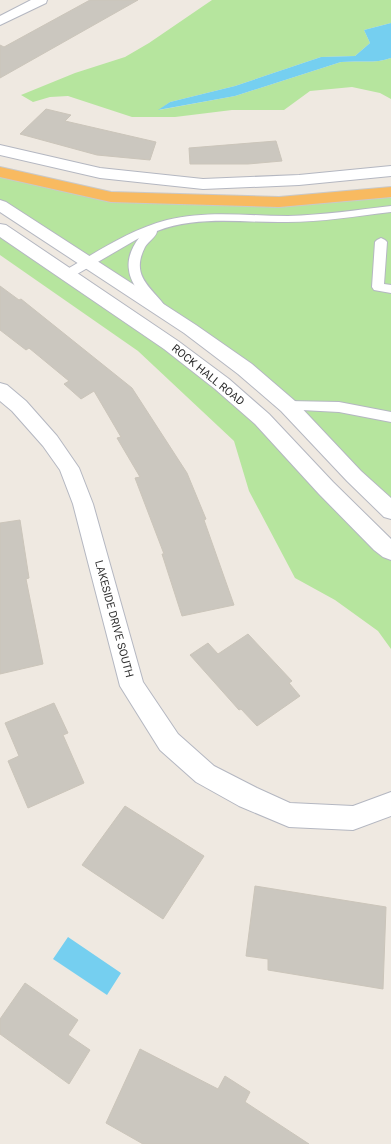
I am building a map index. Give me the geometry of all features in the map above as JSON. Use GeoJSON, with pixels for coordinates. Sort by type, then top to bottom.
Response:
{"type":"FeatureCollection","features":[{"type":"Feature","properties":{"kind":"highway"},"geometry":{"type":"LineString","coordinates":[[0,172],[111,197],[279,202],[391,192]]}},
{"type":"Feature","properties":{"kind":"main road"},"geometry":{"type":"LineString","coordinates":[[0,21],[41,0]]}},
{"type":"Feature","properties":{"kind":"main road"},"geometry":{"type":"LineString","coordinates":[[0,150],[100,173],[203,184],[299,180],[391,171]]}},
{"type":"Feature","properties":{"kind":"main road"},"geometry":{"type":"LineString","coordinates":[[0,205],[162,310],[244,369],[288,406],[354,476],[391,511]]}},
{"type":"Feature","properties":{"kind":"main road","name":"ROCK HALL ROAD"},"geometry":{"type":"LineString","coordinates":[[0,229],[171,345],[222,384],[262,418],[332,494],[382,544],[391,551]]}},
{"type":"Feature","properties":{"kind":"main road","name":"LAKESIDE DRIVE SOUTH"},"geometry":{"type":"LineString","coordinates":[[0,390],[19,406],[50,441],[69,468],[83,504],[132,686],[169,742],[205,774],[248,797],[289,815],[354,818],[391,804]]}},
{"type":"Feature","properties":{"kind":"lane"},"geometry":{"type":"LineString","coordinates":[[68,274],[143,232],[170,223],[191,219],[227,217],[290,219],[391,209]]}},
{"type":"Feature","properties":{"kind":"lane"},"geometry":{"type":"LineString","coordinates":[[162,310],[139,284],[135,272],[134,260],[137,249],[147,235],[157,228],[170,223]]}},
{"type":"Feature","properties":{"kind":"lane"},"geometry":{"type":"LineString","coordinates":[[381,242],[378,287],[391,289]]}},
{"type":"Feature","properties":{"kind":"lane"},"geometry":{"type":"LineString","coordinates":[[288,406],[339,407],[391,417]]}},
{"type":"Feature","properties":{"kind":"green space"},"geometry":{"type":"Polygon","coordinates":[[[212,0],[391,0],[391,23],[364,30],[370,43],[355,56],[321,57],[235,86],[170,102],[159,110],[235,96],[341,62],[373,61],[391,58],[391,99],[380,93],[352,87],[310,91],[284,110],[232,110],[175,117],[132,117],[68,96],[50,97],[33,102],[21,95],[75,73],[125,57],[149,43],[212,0]]]}},
{"type":"Feature","properties":{"kind":"green space"},"geometry":{"type":"Polygon","coordinates":[[[0,170],[108,194],[278,199],[391,191],[391,505],[269,383],[0,204],[0,170]]]}},
{"type":"Feature","properties":{"kind":"green space"},"geometry":{"type":"Polygon","coordinates":[[[0,232],[217,383],[391,551],[391,649],[378,631],[335,600],[295,578],[249,491],[234,441],[138,351],[0,255],[0,232]]]}},
{"type":"Feature","properties":{"kind":"water"},"geometry":{"type":"Polygon","coordinates":[[[391,23],[391,58],[373,61],[341,62],[235,96],[158,110],[170,102],[235,86],[321,57],[355,56],[370,43],[364,30],[391,23]]]}},
{"type":"Feature","properties":{"kind":"water"},"geometry":{"type":"Polygon","coordinates":[[[68,937],[121,973],[107,995],[53,959],[68,937]]]}},
{"type":"Feature","properties":{"kind":"building"},"geometry":{"type":"Polygon","coordinates":[[[90,0],[138,0],[0,78],[0,45],[4,47],[90,0]]]}},
{"type":"Feature","properties":{"kind":"building"},"geometry":{"type":"Polygon","coordinates":[[[46,109],[71,115],[65,121],[156,142],[150,160],[97,155],[20,134],[46,109]]]}},
{"type":"Feature","properties":{"kind":"building"},"geometry":{"type":"Polygon","coordinates":[[[276,141],[282,161],[248,164],[190,164],[189,148],[276,141]]]}},
{"type":"Feature","properties":{"kind":"building"},"geometry":{"type":"Polygon","coordinates":[[[0,286],[19,300],[21,299],[132,388],[187,473],[206,519],[204,520],[234,605],[182,616],[162,554],[164,554],[135,478],[140,477],[117,438],[121,437],[94,391],[81,399],[64,384],[69,381],[29,348],[26,350],[0,330],[0,286]]]}},
{"type":"Feature","properties":{"kind":"building"},"geometry":{"type":"Polygon","coordinates":[[[20,520],[29,578],[26,579],[43,664],[0,674],[0,523],[20,520]]]}},
{"type":"Feature","properties":{"kind":"building"},"geometry":{"type":"Polygon","coordinates":[[[248,634],[292,681],[289,683],[300,696],[257,726],[241,709],[239,710],[190,655],[208,643],[218,654],[248,634]]]}},
{"type":"Feature","properties":{"kind":"building"},"geometry":{"type":"Polygon","coordinates":[[[54,703],[68,733],[63,735],[84,783],[28,808],[8,761],[19,756],[5,723],[54,703]]]}},
{"type":"Feature","properties":{"kind":"building"},"geometry":{"type":"Polygon","coordinates":[[[125,806],[204,856],[163,919],[82,865],[125,806]]]}},
{"type":"Feature","properties":{"kind":"building"},"geometry":{"type":"Polygon","coordinates":[[[255,886],[386,907],[383,989],[268,970],[268,959],[246,956],[255,886]]]}},
{"type":"Feature","properties":{"kind":"building"},"geometry":{"type":"Polygon","coordinates":[[[25,983],[78,1020],[68,1035],[90,1050],[69,1084],[0,1034],[0,1019],[25,983]]]}},
{"type":"Feature","properties":{"kind":"building"},"geometry":{"type":"Polygon","coordinates":[[[140,1049],[218,1089],[225,1076],[250,1092],[245,1102],[309,1144],[143,1144],[106,1123],[140,1049]]]}}]}
